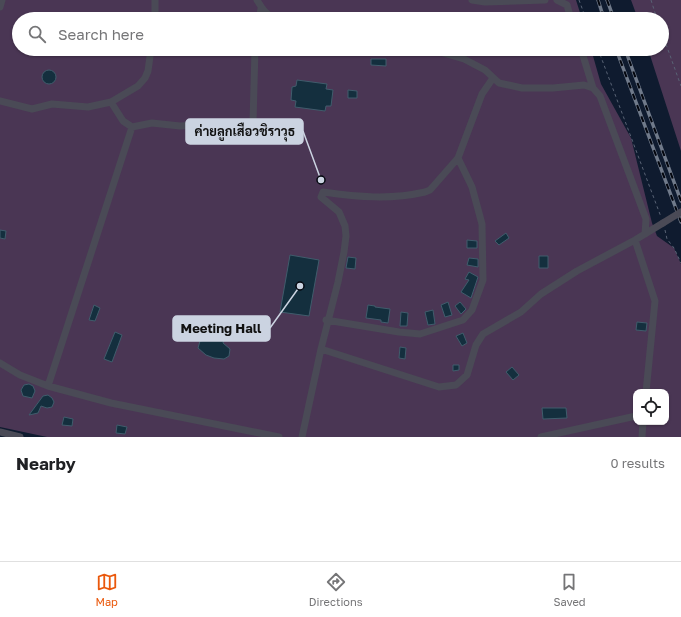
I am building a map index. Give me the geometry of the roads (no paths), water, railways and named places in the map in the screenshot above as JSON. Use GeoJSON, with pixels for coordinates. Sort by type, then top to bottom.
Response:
{"type":"FeatureCollection","features":[{"type":"Feature","properties":{"kind":"street"},"geometry":{"type":"LineString","coordinates":[[0,7],[2,0]]}},
{"type":"Feature","properties":{"kind":"street"},"geometry":{"type":"LineString","coordinates":[[155,0],[155,12]]}},
{"type":"Feature","properties":{"kind":"street"},"geometry":{"type":"LineString","coordinates":[[257,0],[261,9],[264,12]]}},
{"type":"Feature","properties":{"kind":"street"},"geometry":{"type":"LineString","coordinates":[[472,0],[485,2],[545,0]]}},
{"type":"Feature","properties":{"kind":"street"},"geometry":{"type":"LineString","coordinates":[[557,0],[567,5],[569,12]]}},
{"type":"Feature","properties":{"kind":"street"},"geometry":{"type":"LineString","coordinates":[[0,101],[32,109],[52,104],[88,106],[111,102],[138,86],[145,78],[148,71],[150,56]]}},
{"type":"Feature","properties":{"kind":"street"},"geometry":{"type":"LineString","coordinates":[[111,102],[123,121],[132,126],[152,123],[180,126],[253,122],[255,56]]}},
{"type":"Feature","properties":{"kind":"street"},"geometry":{"type":"LineString","coordinates":[[454,56],[464,59],[485,70],[499,83],[522,88],[553,88],[584,85],[593,88]]}},
{"type":"Feature","properties":{"kind":"street"},"geometry":{"type":"LineString","coordinates":[[583,56],[593,88],[600,96],[646,219],[644,234]]}},
{"type":"Feature","properties":{"kind":"street"},"geometry":{"type":"LineString","coordinates":[[302,437],[320,349],[338,282],[344,252],[345,226],[339,212],[321,197],[323,192],[377,198],[425,192],[430,190],[458,158],[482,94],[493,78]]}},
{"type":"Feature","properties":{"kind":"street"},"geometry":{"type":"LineString","coordinates":[[48,386],[132,126]]}},
{"type":"Feature","properties":{"kind":"street"},"geometry":{"type":"LineString","coordinates":[[327,320],[420,334],[463,320],[472,310],[483,280],[482,224],[472,187],[458,158]]}},
{"type":"Feature","properties":{"kind":"street"},"geometry":{"type":"LineString","coordinates":[[320,349],[439,387],[456,385],[467,375],[476,345],[483,334],[521,312],[541,294],[577,271],[635,240],[681,212]]}},
{"type":"Feature","properties":{"kind":"street"},"geometry":{"type":"LineString","coordinates":[[635,240],[655,301],[646,389]]}},
{"type":"Feature","properties":{"kind":"street"},"geometry":{"type":"LineString","coordinates":[[0,363],[20,375],[48,386],[111,403],[279,437]]}},
{"type":"Feature","properties":{"kind":"street"},"geometry":{"type":"LineString","coordinates":[[541,437],[633,417]]}},
{"type":"Feature","properties":{"kind":"street"},"geometry":{"type":"LineString","coordinates":[[642,437],[643,425]]}},
{"type":"Feature","properties":{"kind":"street"},"geometry":{"type":"LineString","coordinates":[[0,432],[20,437]]}},
{"type":"Feature","properties":{"kind":"railway"},"geometry":{"type":"LineString","coordinates":[[598,0],[602,12]]}},
{"type":"Feature","properties":{"kind":"railway"},"geometry":{"type":"LineString","coordinates":[[607,0],[611,12]]}},
{"type":"Feature","properties":{"kind":"railway"},"geometry":{"type":"LineString","coordinates":[[619,56],[681,222]]}},
{"type":"Feature","properties":{"kind":"railway"},"geometry":{"type":"LineString","coordinates":[[628,56],[681,201]]}},
{"type":"Feature","properties":{"kind":"place","name":"ค่ายลูกเสือวชิราวุธ"},"geometry":{"type":"Point","coordinates":[321,180]}},
{"type":"Feature","properties":{"kind":"place","name":"Meeting Hall"},"geometry":{"type":"Point","coordinates":[300,286]}}]}
